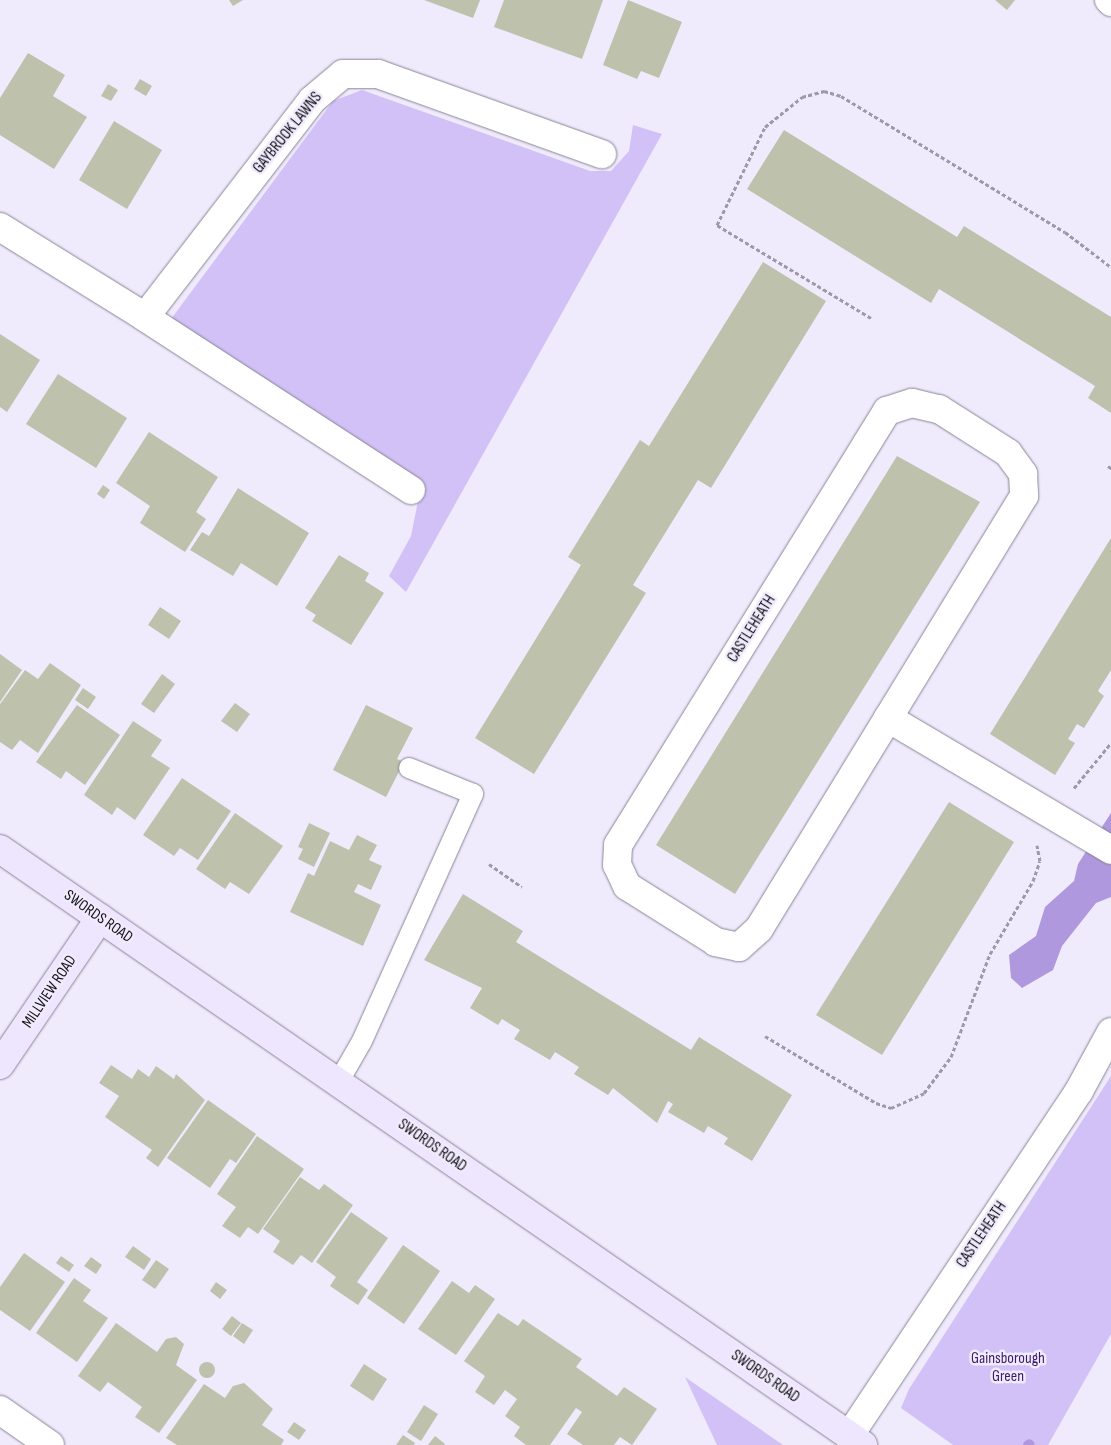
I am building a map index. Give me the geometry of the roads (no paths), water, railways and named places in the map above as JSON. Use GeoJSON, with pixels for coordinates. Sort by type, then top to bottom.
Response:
{"type":"FeatureCollection","features":[{"type":"Feature","properties":{"kind":"main road","name":"SWORDS ROAD"},"geometry":{"type":"LineString","coordinates":[[0,849],[339,1081],[856,1440]]}},
{"type":"Feature","properties":{"kind":"main road","name":"MILLVIEW ROAD"},"geometry":{"type":"LineString","coordinates":[[0,1065],[100,918]]}},
{"type":"Feature","properties":{"kind":"street","name":"GAYBROOK LAWNS"},"geometry":{"type":"LineString","coordinates":[[144,317],[312,100],[343,74],[378,74],[602,154]]}},
{"type":"Feature","properties":{"kind":"street"},"geometry":{"type":"LineString","coordinates":[[0,228],[144,317],[411,490]]}},
{"type":"Feature","properties":{"kind":"street","name":"CASTLEHEATH"},"geometry":{"type":"LineString","coordinates":[[912,403],[939,409],[1008,453],[1023,474],[1024,496],[888,718],[759,928],[739,947],[716,942],[627,886],[617,865],[618,845],[888,411],[912,403]]}},
{"type":"Feature","properties":{"kind":"street"},"geometry":{"type":"LineString","coordinates":[[888,718],[1111,850]]}},
{"type":"Feature","properties":{"kind":"street","name":"CASTLEHEATH"},"geometry":{"type":"LineString","coordinates":[[856,1440],[1079,1091],[1111,1032]]}},
{"type":"Feature","properties":{"kind":"street"},"geometry":{"type":"LineString","coordinates":[[0,1410],[50,1445]]}},
{"type":"Feature","properties":{"kind":"lane"},"geometry":{"type":"LineString","coordinates":[[339,1081],[362,1041],[473,794],[409,768]]}},
{"type":"Feature","properties":{"kind":"park label","name":"Gainsborough Green"},"geometry":{"type":"Point","coordinates":[1008,1368]}}]}
